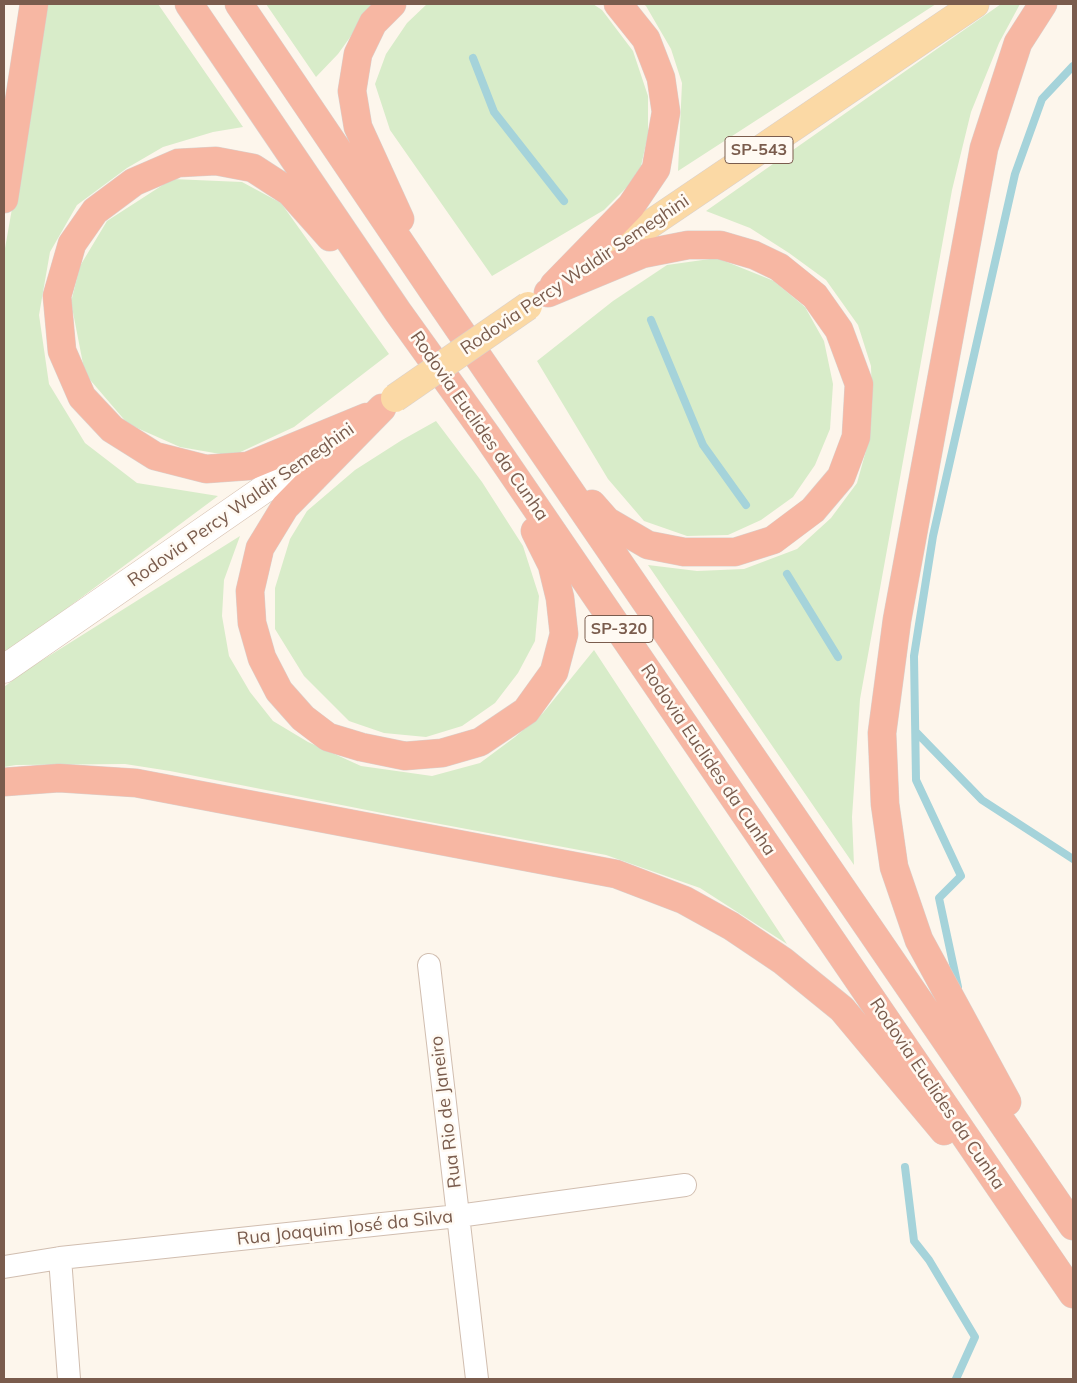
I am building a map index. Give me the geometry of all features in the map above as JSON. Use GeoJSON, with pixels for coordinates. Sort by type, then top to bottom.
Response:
{"type":"FeatureCollection","features":[{"type":"Feature","properties":{"kind":"highway"},"geometry":{"type":"LineString","coordinates":[[4,199],[34,4]]}},
{"type":"Feature","properties":{"kind":"highway","name":"Rodovia Euclides da Cunha"},"geometry":{"type":"LineString","coordinates":[[189,4],[398,312],[487,436],[1073,1294]]}},
{"type":"Feature","properties":{"kind":"highway","name":"SP-320"},"geometry":{"type":"LineString","coordinates":[[239,4],[433,291],[1073,1225]]}},
{"type":"Feature","properties":{"kind":"highway"},"geometry":{"type":"LineString","coordinates":[[392,4],[373,23],[358,54],[352,91],[358,128],[433,291]]}},
{"type":"Feature","properties":{"kind":"highway"},"geometry":{"type":"LineString","coordinates":[[540,299],[631,206],[656,169],[666,112],[661,78],[646,39],[618,4]]}},
{"type":"Feature","properties":{"kind":"highway"},"geometry":{"type":"LineString","coordinates":[[1043,4],[1018,43],[984,148],[897,620],[882,733],[886,804],[894,867],[919,940],[1073,1225]]}},
{"type":"Feature","properties":{"kind":"highway"},"geometry":{"type":"LineString","coordinates":[[383,407],[248,466],[206,469],[155,456],[112,429],[82,397],[62,351],[57,296],[72,244],[95,211],[134,182],[178,163],[216,161],[254,168],[290,192],[398,312]]}},
{"type":"Feature","properties":{"kind":"highway"},"geometry":{"type":"LineString","coordinates":[[525,424],[606,521],[648,545],[684,552],[735,552],[773,540],[813,510],[841,477],[856,438],[859,384],[839,330],[815,296],[779,267],[754,254],[720,245],[688,244],[642,254],[540,299]]}},
{"type":"Feature","properties":{"kind":"highway"},"geometry":{"type":"LineString","coordinates":[[383,407],[285,507],[260,548],[250,591],[252,623],[262,658],[279,691],[303,718],[328,737],[361,747],[405,756],[442,753],[480,742],[526,711],[554,672],[564,634],[560,598],[552,565],[487,436]]}},
{"type":"Feature","properties":{"kind":"highway"},"geometry":{"type":"LineString","coordinates":[[4,782],[59,778],[136,784],[616,874],[684,900],[731,926],[783,961],[842,1009],[1047,1255]]}},
{"type":"Feature","properties":{"kind":"main road","name":"Rodovia Percy Waldir Semeghini"},"geometry":{"type":"LineString","coordinates":[[4,669],[540,299],[975,4]]}},
{"type":"Feature","properties":{"kind":"street","name":"Rua Rio de Janeiro"},"geometry":{"type":"LineString","coordinates":[[429,965],[477,1379]]}},
{"type":"Feature","properties":{"kind":"street","name":"Rua Joaquim José da Silva"},"geometry":{"type":"LineString","coordinates":[[4,1267],[60,1258],[458,1216],[685,1185]]}},
{"type":"Feature","properties":{"kind":"street"},"geometry":{"type":"LineString","coordinates":[[60,1258],[70,1379]]}},
{"type":"Feature","properties":{"kind":"green space"},"geometry":{"type":"Polygon","coordinates":[[[48,4],[158,4],[243,127],[213,132],[163,147],[127,168],[77,205],[50,252],[39,315],[49,384],[85,443],[137,483],[218,496],[4,655],[4,254],[48,4]]]}},
{"type":"Feature","properties":{"kind":"green space"},"geometry":{"type":"Polygon","coordinates":[[[266,4],[374,4],[338,54],[316,77],[266,4]]]}},
{"type":"Feature","properties":{"kind":"green space"},"geometry":{"type":"Polygon","coordinates":[[[427,4],[593,4],[602,10],[633,51],[648,96],[648,135],[639,175],[604,210],[492,276],[390,130],[375,84],[386,54],[407,23],[427,4]]]}},
{"type":"Feature","properties":{"kind":"green space"},"geometry":{"type":"Polygon","coordinates":[[[643,4],[936,4],[678,171],[682,83],[671,49],[643,4]]]}},
{"type":"Feature","properties":{"kind":"green space"},"geometry":{"type":"Polygon","coordinates":[[[1001,4],[1020,4],[999,43],[971,112],[952,190],[860,699],[852,817],[854,865],[648,565],[697,571],[744,569],[797,549],[831,518],[857,483],[867,447],[872,401],[871,366],[858,325],[826,280],[750,228],[706,211],[1001,4]]]}},
{"type":"Feature","properties":{"kind":"green space"},"geometry":{"type":"Polygon","coordinates":[[[172,179],[242,182],[281,203],[389,354],[294,427],[232,456],[180,447],[128,424],[85,374],[71,302],[80,266],[107,221],[172,179]]]}},
{"type":"Feature","properties":{"kind":"green space"},"geometry":{"type":"Polygon","coordinates":[[[717,258],[774,281],[805,307],[824,341],[833,384],[830,429],[815,465],[793,497],[761,520],[728,535],[687,536],[644,521],[608,479],[537,361],[613,301],[667,265],[717,258]]]}},
{"type":"Feature","properties":{"kind":"green space"},"geometry":{"type":"Polygon","coordinates":[[[436,421],[482,482],[523,546],[539,596],[535,641],[518,673],[495,703],[462,726],[426,737],[384,733],[349,721],[304,676],[275,629],[275,588],[290,539],[307,511],[355,470],[436,421]]]}},
{"type":"Feature","properties":{"kind":"green space"},"geometry":{"type":"Polygon","coordinates":[[[240,536],[224,580],[222,616],[229,656],[250,692],[273,721],[308,742],[361,766],[432,776],[480,763],[515,737],[543,713],[594,650],[787,944],[700,888],[606,855],[125,764],[16,765],[4,767],[4,687],[25,671],[240,536]]]}},
{"type":"Feature","properties":{"kind":"waterway"},"geometry":{"type":"LineString","coordinates":[[473,58],[494,112],[564,201]]}},
{"type":"Feature","properties":{"kind":"waterway"},"geometry":{"type":"LineString","coordinates":[[958,987],[939,898],[961,876],[916,780],[914,656],[933,536],[1015,174],[1042,99],[1073,66]]}},
{"type":"Feature","properties":{"kind":"waterway"},"geometry":{"type":"LineString","coordinates":[[651,320],[703,445],[746,505]]}},
{"type":"Feature","properties":{"kind":"waterway"},"geometry":{"type":"LineString","coordinates":[[787,574],[838,657]]}},
{"type":"Feature","properties":{"kind":"waterway"},"geometry":{"type":"LineString","coordinates":[[916,732],[982,800],[1073,859]]}},
{"type":"Feature","properties":{"kind":"waterway"},"geometry":{"type":"LineString","coordinates":[[905,1167],[914,1241],[929,1260],[975,1337],[956,1379]]}}]}
